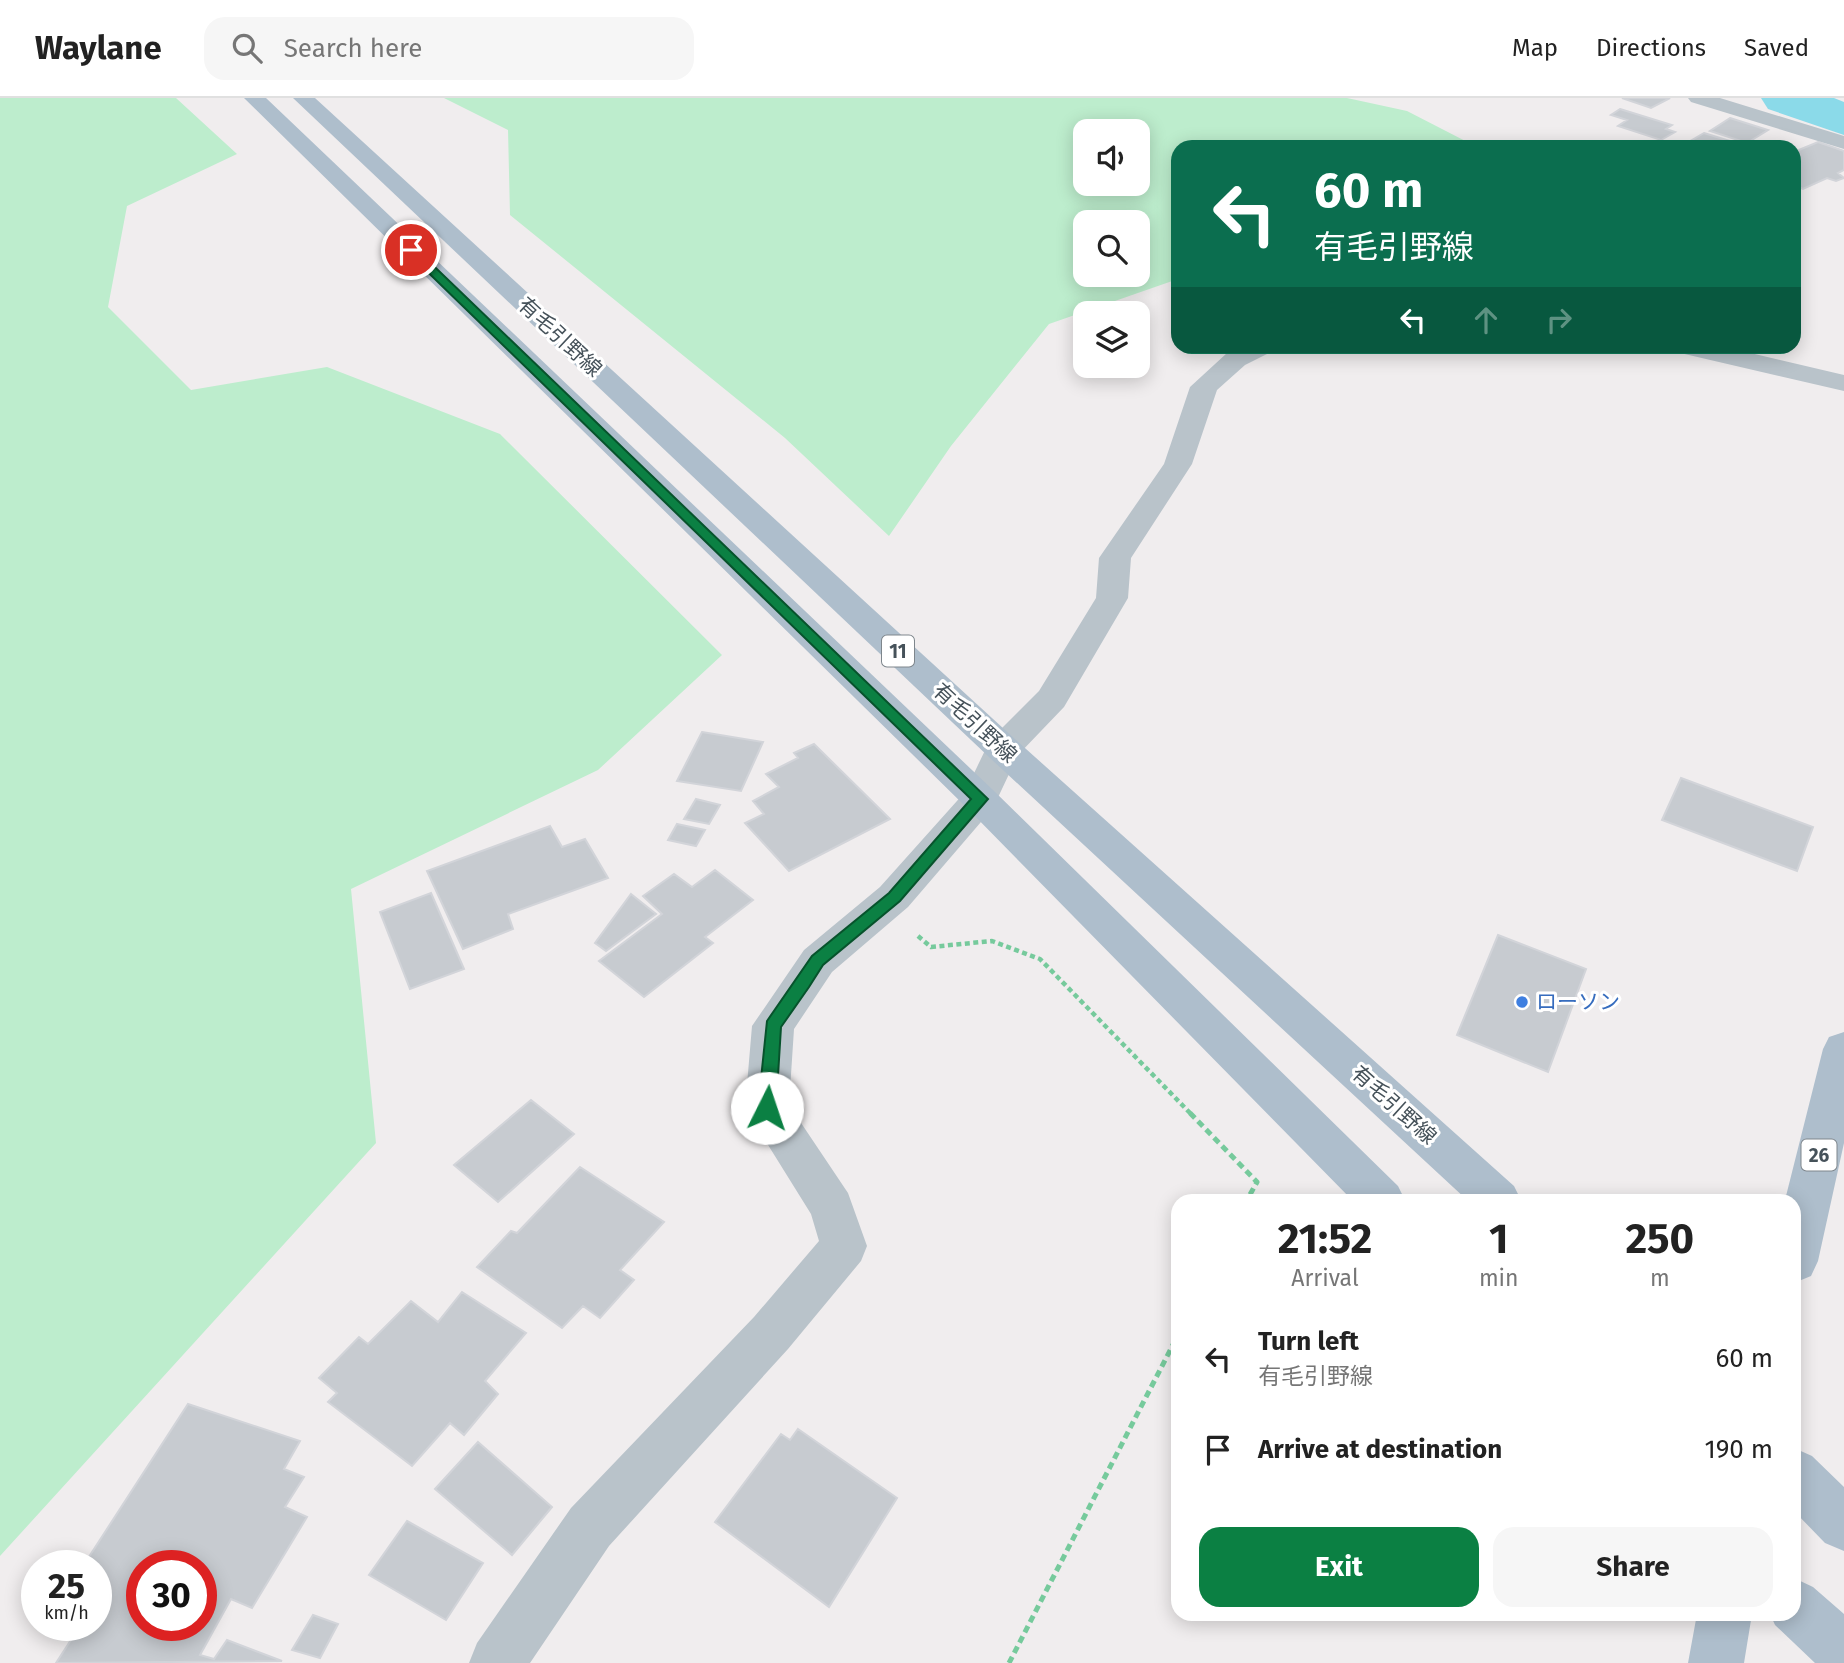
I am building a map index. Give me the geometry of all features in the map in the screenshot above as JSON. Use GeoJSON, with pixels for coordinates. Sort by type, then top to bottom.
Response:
{"type":"FeatureCollection","features":[{"type":"Feature","properties":{"kind":"main road","name":"有毛引野線"},"geometry":{"type":"LineString","coordinates":[[254,98],[980,799],[1376,1194]]}},
{"type":"Feature","properties":{"kind":"main road","name":"有毛引野線"},"geometry":{"type":"LineString","coordinates":[[303,98],[1003,749],[1491,1194]]}},
{"type":"Feature","properties":{"kind":"main road","name":"26"},"geometry":{"type":"LineString","coordinates":[[1801,1231],[1844,1049]]}},
{"type":"Feature","properties":{"kind":"main road"},"geometry":{"type":"LineString","coordinates":[[1801,1481],[1844,1524]]}},
{"type":"Feature","properties":{"kind":"main road"},"geometry":{"type":"LineString","coordinates":[[1801,1611],[1840,1642]]}},
{"type":"Feature","properties":{"kind":"main road"},"geometry":{"type":"LineString","coordinates":[[1716,1663],[1724,1621]]}},
{"type":"Feature","properties":{"kind":"street"},"geometry":{"type":"LineString","coordinates":[[1698,98],[1844,143]]}},
{"type":"Feature","properties":{"kind":"street"},"geometry":{"type":"LineString","coordinates":[[496,1663],[590,1527],[771,1333],[844,1246],[832,1207],[767,1108],[773,1026],[818,961],[894,897],[980,799],[1003,749],[1052,699],[1112,598],[1115,558],[1178,464],[1204,387],[1236,359],[1246,354]]}},
{"type":"Feature","properties":{"kind":"street"},"geometry":{"type":"LineString","coordinates":[[1719,354],[1844,383]]}},
{"type":"Feature","properties":{"kind":"path"},"geometry":{"type":"LineString","coordinates":[[884,905],[931,947],[992,941],[1040,959],[1257,1182],[1250,1194]]}},
{"type":"Feature","properties":{"kind":"path"},"geometry":{"type":"LineString","coordinates":[[1009,1663],[1171,1349]]}},
{"type":"Feature","properties":{"kind":"green space"},"geometry":{"type":"Polygon","coordinates":[[[0,98],[176,98],[237,154],[127,206],[108,307],[191,390],[327,367],[500,434],[722,655],[598,770],[351,889],[376,1143],[0,1556],[0,98]]]}},
{"type":"Feature","properties":{"kind":"green space"},"geometry":{"type":"Polygon","coordinates":[[[444,98],[1347,98],[1407,111],[1463,140],[1171,140],[1171,281],[1115,301],[1073,301],[1073,316],[1049,324],[951,446],[889,536],[785,438],[510,215],[508,130],[444,98]]]}},
{"type":"Feature","properties":{"kind":"building"},"geometry":{"type":"Polygon","coordinates":[[[1622,98],[1670,98],[1651,108],[1622,98]]]}},
{"type":"Feature","properties":{"kind":"building"},"geometry":{"type":"Polygon","coordinates":[[[1620,109],[1672,125],[1666,129],[1675,132],[1661,140],[1618,126],[1627,120],[1611,115],[1620,109]]]}},
{"type":"Feature","properties":{"kind":"building"},"geometry":{"type":"Polygon","coordinates":[[[1730,118],[1768,130],[1752,140],[1738,140],[1710,131],[1730,118]]]}},
{"type":"Feature","properties":{"kind":"building"},"geometry":{"type":"Polygon","coordinates":[[[1704,133],[1727,140],[1692,140],[1704,133]]]}},
{"type":"Feature","properties":{"kind":"building"},"geometry":{"type":"Polygon","coordinates":[[[1818,142],[1844,151],[1844,170],[1838,173],[1844,178],[1836,181],[1827,178],[1801,188],[1801,149],[1818,142]]]}},
{"type":"Feature","properties":{"kind":"building"},"geometry":{"type":"Polygon","coordinates":[[[702,732],[763,742],[741,791],[677,781],[702,732]]]}},
{"type":"Feature","properties":{"kind":"building"},"geometry":{"type":"Polygon","coordinates":[[[814,744],[890,819],[789,871],[745,823],[764,814],[753,801],[779,787],[766,774],[798,758],[794,753],[814,744]]]}},
{"type":"Feature","properties":{"kind":"building"},"geometry":{"type":"Polygon","coordinates":[[[1681,778],[1813,827],[1797,871],[1662,820],[1681,778]]]}},
{"type":"Feature","properties":{"kind":"building"},"geometry":{"type":"Polygon","coordinates":[[[696,799],[720,805],[709,824],[684,819],[696,799]]]}},
{"type":"Feature","properties":{"kind":"building"},"geometry":{"type":"Polygon","coordinates":[[[677,824],[705,830],[696,846],[668,840],[677,824]]]}},
{"type":"Feature","properties":{"kind":"building"},"geometry":{"type":"Polygon","coordinates":[[[550,826],[562,847],[585,839],[608,878],[508,914],[513,929],[463,949],[427,871],[550,826]]]}},
{"type":"Feature","properties":{"kind":"building"},"geometry":{"type":"Polygon","coordinates":[[[715,870],[753,900],[705,937],[713,943],[644,997],[599,961],[662,914],[643,896],[674,874],[692,887],[715,870]]]}},
{"type":"Feature","properties":{"kind":"building"},"geometry":{"type":"Polygon","coordinates":[[[431,893],[464,969],[410,989],[380,912],[431,893]]]}},
{"type":"Feature","properties":{"kind":"building"},"geometry":{"type":"Polygon","coordinates":[[[631,894],[656,914],[606,951],[595,943],[631,894]]]}},
{"type":"Feature","properties":{"kind":"building","name":"ローソン"},"geometry":{"type":"Polygon","coordinates":[[[1498,935],[1586,969],[1548,1072],[1457,1035],[1498,935]]]}},
{"type":"Feature","properties":{"kind":"building"},"geometry":{"type":"Polygon","coordinates":[[[531,1100],[574,1134],[498,1202],[454,1165],[531,1100]]]}},
{"type":"Feature","properties":{"kind":"building"},"geometry":{"type":"Polygon","coordinates":[[[580,1167],[664,1222],[620,1270],[634,1280],[600,1318],[583,1306],[562,1328],[477,1267],[511,1231],[517,1233],[580,1167]]]}},
{"type":"Feature","properties":{"kind":"building"},"geometry":{"type":"Polygon","coordinates":[[[462,1292],[526,1333],[485,1381],[498,1394],[464,1435],[450,1423],[412,1466],[328,1402],[337,1393],[319,1378],[359,1337],[368,1344],[411,1301],[438,1322],[462,1292]]]}},
{"type":"Feature","properties":{"kind":"building"},"geometry":{"type":"Polygon","coordinates":[[[188,1404],[300,1441],[284,1469],[304,1477],[285,1507],[307,1517],[252,1608],[231,1599],[217,1624],[217,1550],[126,1550],[126,1641],[208,1641],[200,1655],[214,1659],[227,1640],[282,1661],[56,1663],[70,1641],[112,1641],[112,1550],[93,1550],[188,1404]]]}},
{"type":"Feature","properties":{"kind":"building"},"geometry":{"type":"Polygon","coordinates":[[[798,1429],[897,1498],[829,1607],[715,1522],[781,1434],[790,1440],[798,1429]]]}},
{"type":"Feature","properties":{"kind":"building"},"geometry":{"type":"Polygon","coordinates":[[[478,1442],[552,1507],[512,1555],[435,1489],[478,1442]]]}},
{"type":"Feature","properties":{"kind":"building"},"geometry":{"type":"Polygon","coordinates":[[[407,1521],[483,1563],[446,1620],[369,1575],[407,1521]]]}},
{"type":"Feature","properties":{"kind":"building"},"geometry":{"type":"Polygon","coordinates":[[[313,1615],[338,1624],[320,1658],[292,1650],[313,1615]]]}},
{"type":"Feature","properties":{"kind":"waterway"},"geometry":{"type":"LineString","coordinates":[[1786,98],[1844,119]]}},
{"type":"Feature","properties":{"kind":"place","name":"ローソン"},"geometry":{"type":"Point","coordinates":[1522,1002]}},
{"type":"Feature","properties":{"kind":"route"},"geometry":{"type":"LineString","coordinates":[[411,250],[980,799],[894,897],[818,961],[803,982],[773,1026],[767,1108]]}}]}
